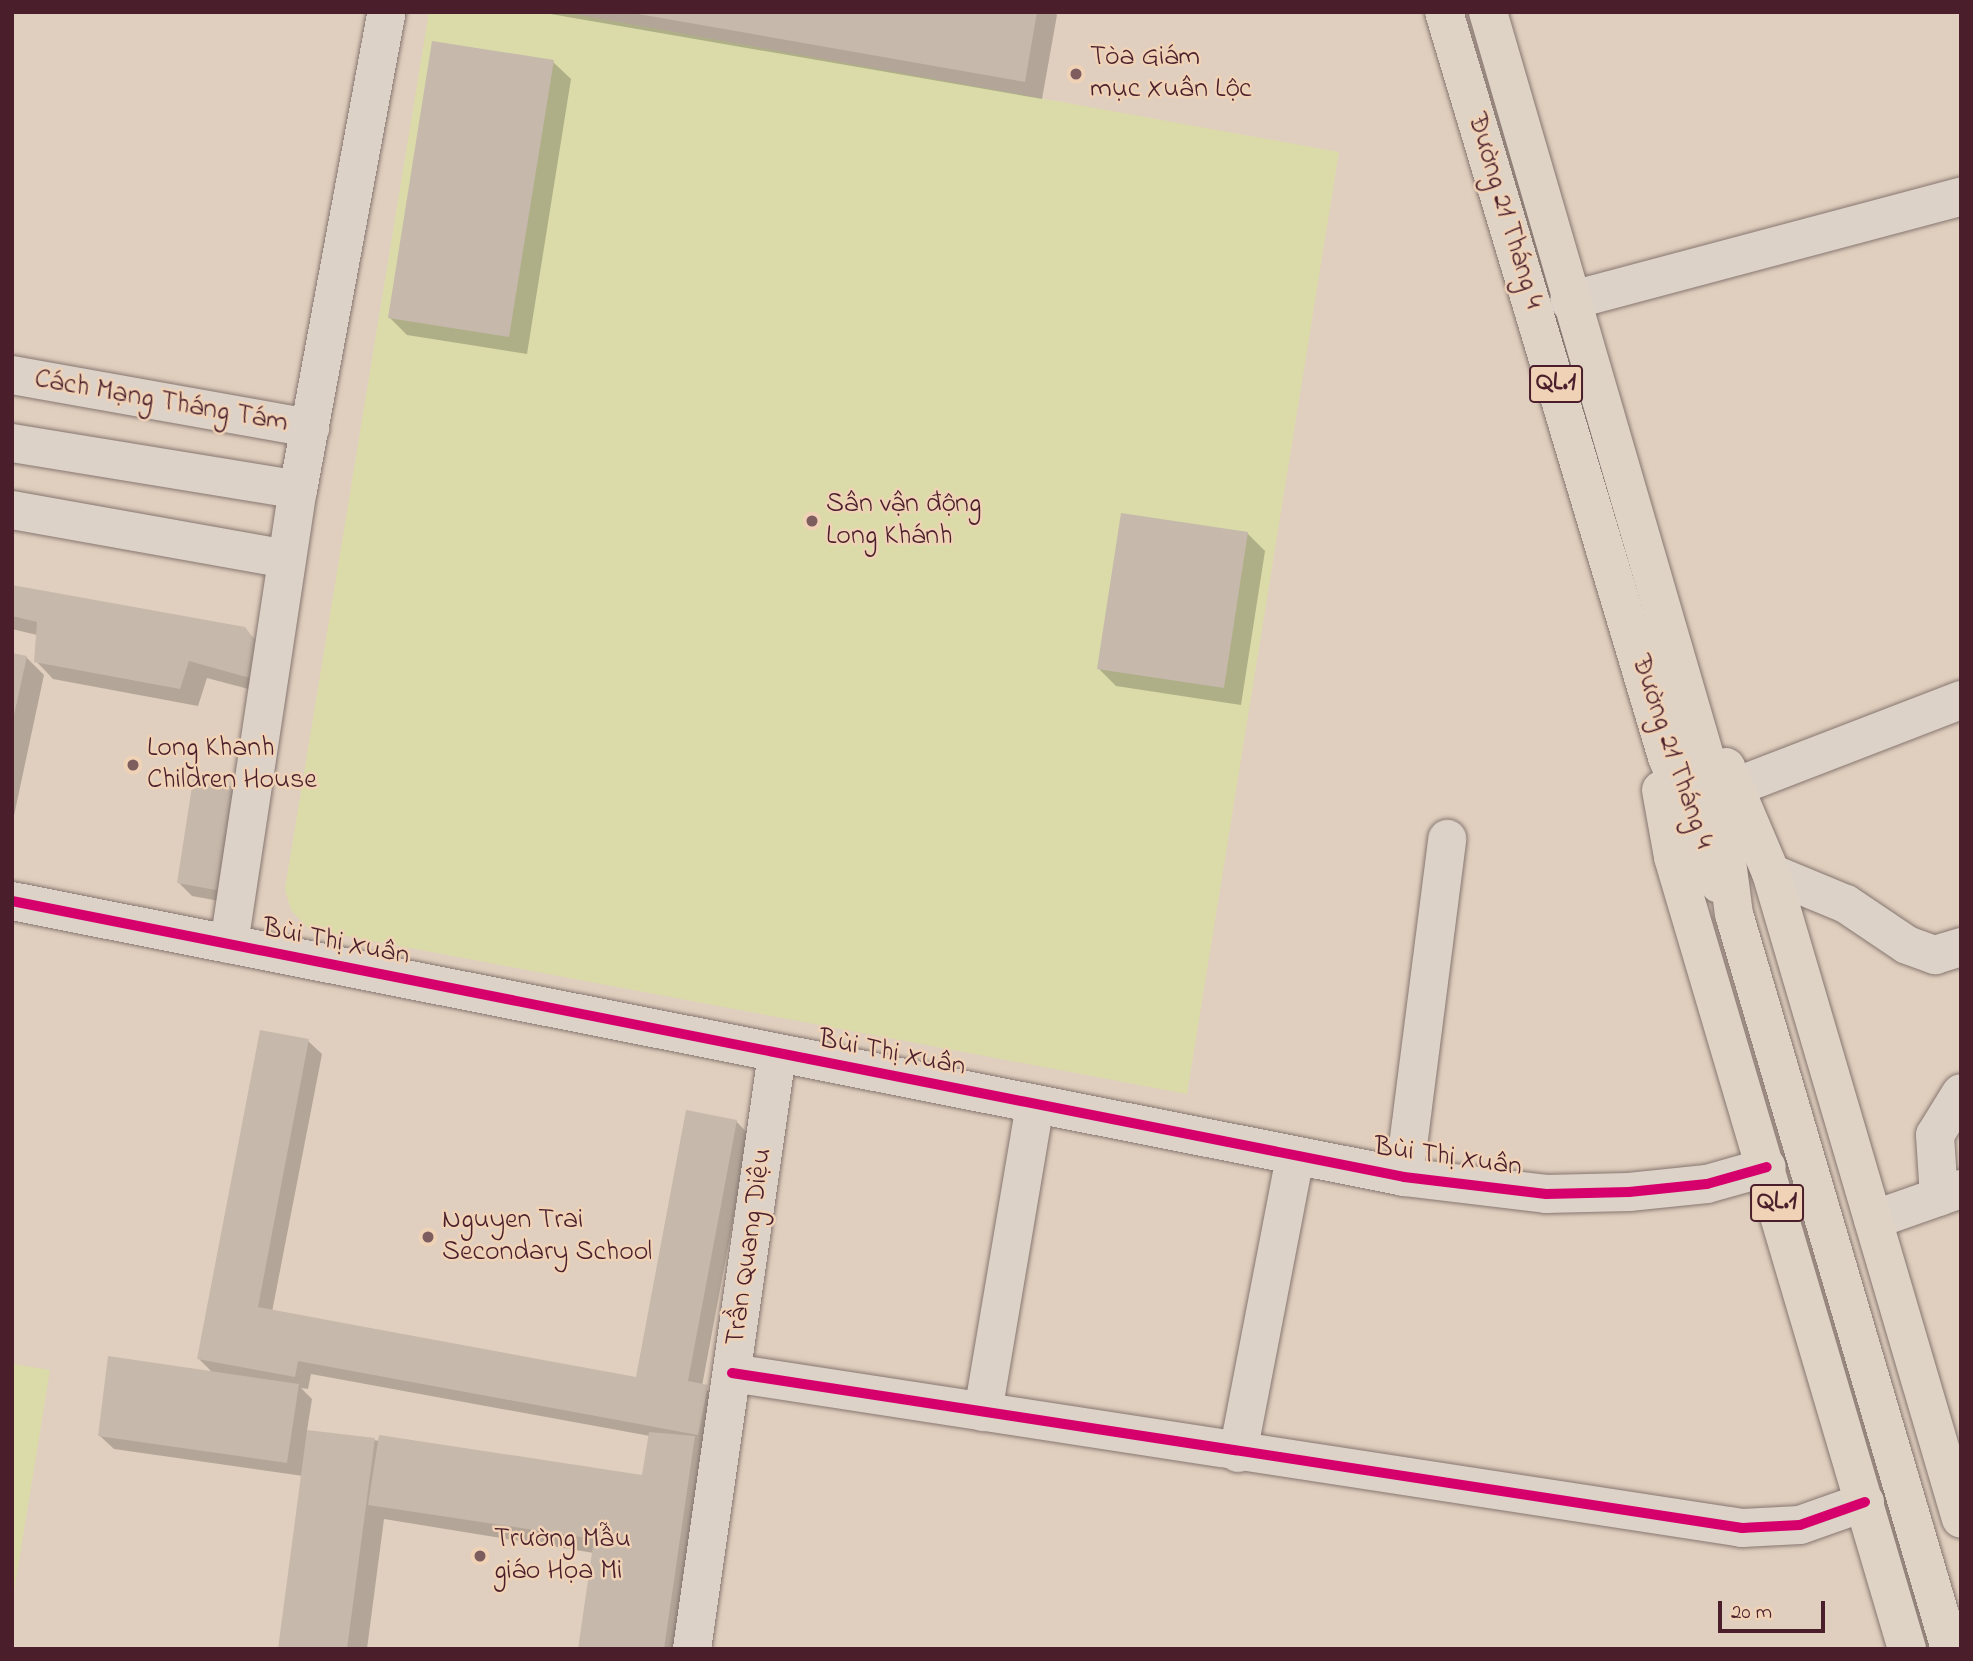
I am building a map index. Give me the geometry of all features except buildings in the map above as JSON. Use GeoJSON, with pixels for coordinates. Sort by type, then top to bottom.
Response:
{"type":"FeatureCollection","features":[{"type":"Feature","properties":{"kind":"highway","name":"Đường 21 Tháng 4"},"geometry":{"type":"LineString","coordinates":[[1444,12],[1684,751]]}},
{"type":"Feature","properties":{"kind":"highway","name":"Đường 21 Tháng 4"},"geometry":{"type":"LineString","coordinates":[[1488,12],[1569,302],[1684,751],[1688,819],[1734,914],[1950,1649]]}},
{"type":"Feature","properties":{"kind":"highway"},"geometry":{"type":"LineString","coordinates":[[1684,751],[1720,758],[1738,786],[1771,873],[1961,1519]]}},
{"type":"Feature","properties":{"kind":"highway","name":"QL.1"},"geometry":{"type":"LineString","coordinates":[[1684,751],[1660,786],[1672,857],[1767,1167],[1908,1649]]}},
{"type":"Feature","properties":{"kind":"street"},"geometry":{"type":"LineString","coordinates":[[229,944],[298,490],[387,12]]}},
{"type":"Feature","properties":{"kind":"street"},"geometry":{"type":"LineString","coordinates":[[1569,302],[1961,197]]}},
{"type":"Feature","properties":{"kind":"street","name":"Cách Mạng Tháng Tám"},"geometry":{"type":"LineString","coordinates":[[12,375],[310,428]]}},
{"type":"Feature","properties":{"kind":"street"},"geometry":{"type":"LineString","coordinates":[[12,443],[298,490]]}},
{"type":"Feature","properties":{"kind":"street"},"geometry":{"type":"LineString","coordinates":[[12,510],[287,559]]}},
{"type":"Feature","properties":{"kind":"street"},"geometry":{"type":"LineString","coordinates":[[1738,786],[1961,700]]}},
{"type":"Feature","properties":{"kind":"street"},"geometry":{"type":"LineString","coordinates":[[1404,1177],[1447,839]]}},
{"type":"Feature","properties":{"kind":"street"},"geometry":{"type":"LineString","coordinates":[[1771,873],[1846,904],[1907,945],[1935,955],[1961,947]]}},
{"type":"Feature","properties":{"kind":"street","name":"Bùi Thị Xuân"},"geometry":{"type":"LineString","coordinates":[[12,901],[1295,1158],[1404,1177],[1546,1194],[1629,1192],[1707,1184],[1767,1167]]}},
{"type":"Feature","properties":{"kind":"street","name":"Trần Quang Diệu"},"geometry":{"type":"LineString","coordinates":[[692,1649],[777,1054]]}},
{"type":"Feature","properties":{"kind":"street"},"geometry":{"type":"LineString","coordinates":[[1873,1220],[1950,1193],[1935,1135],[1961,1093]]}},
{"type":"Feature","properties":{"kind":"street"},"geometry":{"type":"LineString","coordinates":[[983,1412],[1035,1105]]}},
{"type":"Feature","properties":{"kind":"street"},"geometry":{"type":"LineString","coordinates":[[1238,1453],[1295,1158]]}},
{"type":"Feature","properties":{"kind":"street"},"geometry":{"type":"LineString","coordinates":[[732,1373],[1238,1453],[1742,1528],[1800,1525],[1865,1502]]}},
{"type":"Feature","properties":{"kind":"green space","name":"Sân vận động Long Khánh"},"geometry":{"type":"Polygon","coordinates":[[[429,12],[563,12],[1339,152],[1187,1094],[309,929],[291,910],[285,889],[429,12]]]}},
{"type":"Feature","properties":{"kind":"green space"},"geometry":{"type":"Polygon","coordinates":[[[12,1364],[50,1370],[12,1604],[12,1364]]]}},
{"type":"Feature","properties":{"kind":"cycle path"},"geometry":{"type":"LineString","coordinates":[[12,901],[1404,1177],[1546,1194],[1629,1192],[1707,1184],[1767,1167]]}},
{"type":"Feature","properties":{"kind":"cycle path"},"geometry":{"type":"LineString","coordinates":[[732,1373],[1742,1528],[1800,1525],[1865,1502]]}},
{"type":"Feature","properties":{"kind":"place","name":"Tòa Giám mục Xuân Lộc"},"geometry":{"type":"Point","coordinates":[1076,74]}},
{"type":"Feature","properties":{"kind":"place","name":"Sân vận động Long Khánh"},"geometry":{"type":"Point","coordinates":[812,521]}},
{"type":"Feature","properties":{"kind":"place","name":"Long Khanh Children House"},"geometry":{"type":"Point","coordinates":[133,765]}},
{"type":"Feature","properties":{"kind":"place","name":"Nguyen Trai Secondary School"},"geometry":{"type":"Point","coordinates":[428,1237]}},
{"type":"Feature","properties":{"kind":"place","name":"Trường Mẫu giáo Họa Mi"},"geometry":{"type":"Point","coordinates":[480,1556]}}]}
